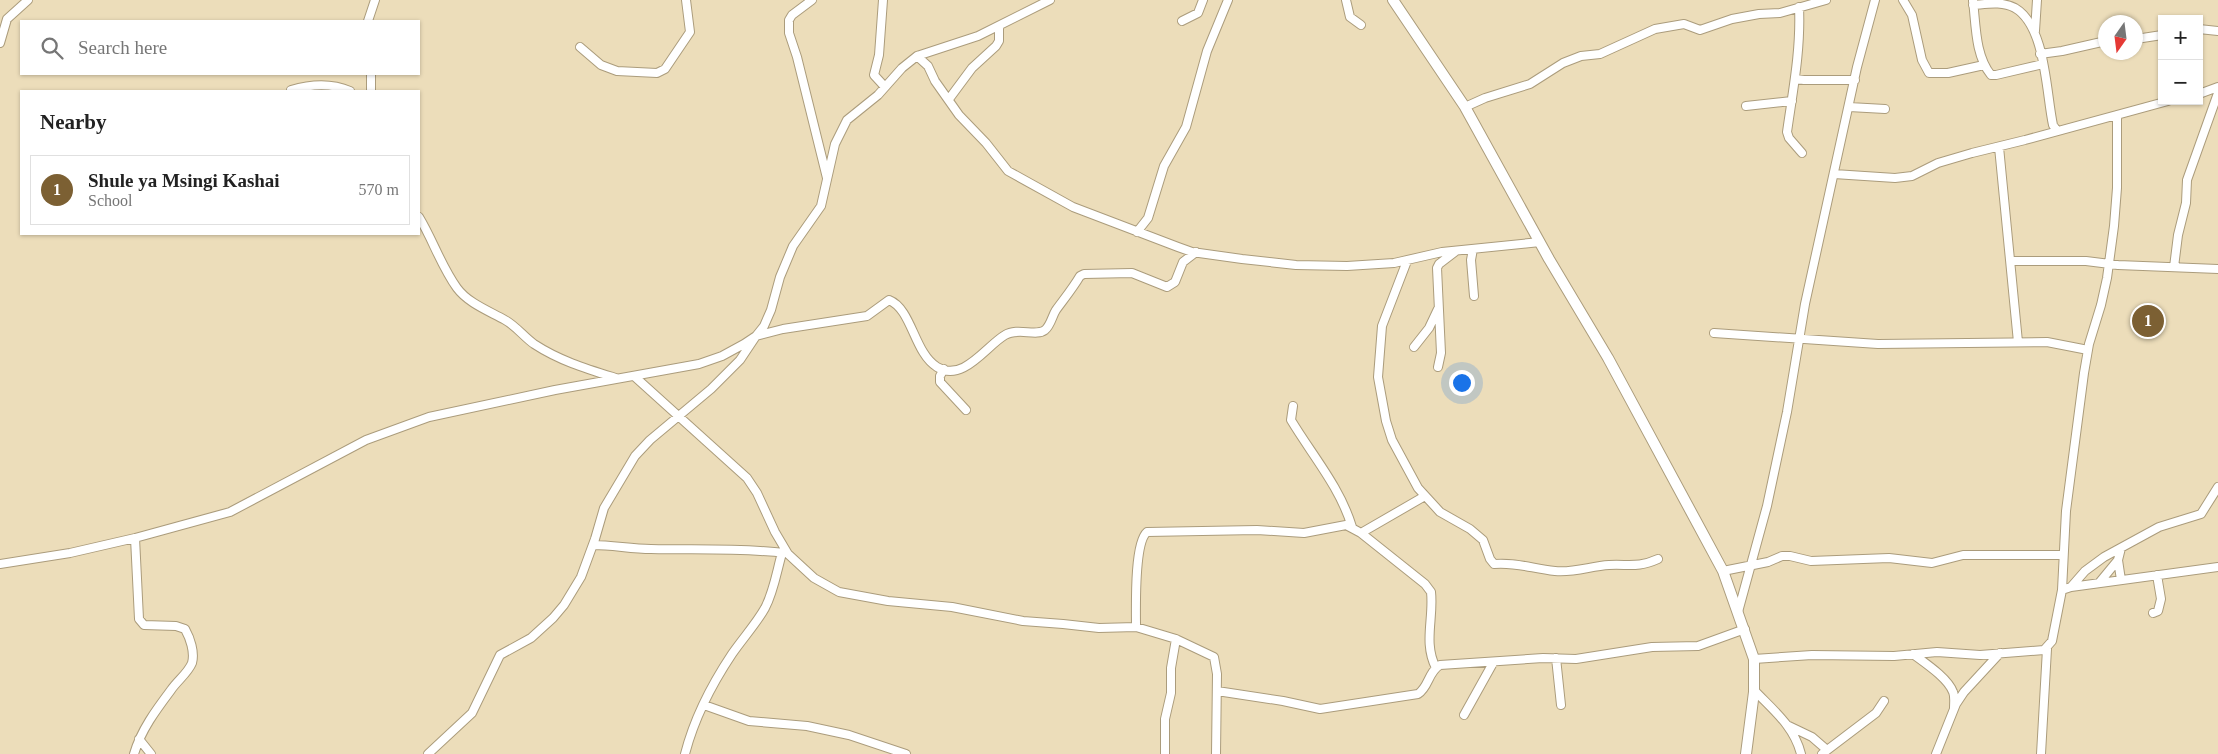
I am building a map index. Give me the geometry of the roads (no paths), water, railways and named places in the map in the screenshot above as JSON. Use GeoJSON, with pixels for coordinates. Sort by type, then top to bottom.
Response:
{"type":"FeatureCollection","features":[{"type":"Feature","properties":{"kind":"street"},"geometry":{"type":"LineString","coordinates":[[0,43],[7,20],[28,0]]}},
{"type":"Feature","properties":{"kind":"street"},"geometry":{"type":"LineString","coordinates":[[368,20],[375,0]]}},
{"type":"Feature","properties":{"kind":"street"},"geometry":{"type":"LineString","coordinates":[[580,47],[601,66],[618,71],[657,73],[665,69],[690,32],[686,0]]}},
{"type":"Feature","properties":{"kind":"street"},"geometry":{"type":"LineString","coordinates":[[812,0],[792,15],[789,20],[789,33],[796,53],[827,180]]}},
{"type":"Feature","properties":{"kind":"street"},"geometry":{"type":"LineString","coordinates":[[883,0],[879,55],[874,75],[885,88]]}},
{"type":"Feature","properties":{"kind":"street"},"geometry":{"type":"LineString","coordinates":[[428,754],[472,713],[500,655],[531,638],[564,605],[581,577],[604,508],[634,456],[650,440],[711,389],[740,360],[756,336],[771,310],[780,277],[793,246],[821,206],[835,144],[847,120],[885,88],[902,68],[918,56],[978,36],[1050,0]]}},
{"type":"Feature","properties":{"kind":"street"},"geometry":{"type":"LineString","coordinates":[[1182,21],[1198,13],[1203,0]]}},
{"type":"Feature","properties":{"kind":"street"},"geometry":{"type":"LineString","coordinates":[[1137,232],[1148,218],[1164,166],[1186,127],[1207,51],[1228,0]]}},
{"type":"Feature","properties":{"kind":"street"},"geometry":{"type":"LineString","coordinates":[[1346,0],[1350,17],[1361,25]]}},
{"type":"Feature","properties":{"kind":"street"},"geometry":{"type":"LineString","coordinates":[[1392,0],[1465,107],[1540,242],[1608,358],[1723,571],[1754,659],[1754,690],[1746,754]]}},
{"type":"Feature","properties":{"kind":"street"},"geometry":{"type":"LineString","coordinates":[[1465,107],[1485,98],[1525,86],[1563,63],[1581,56],[1600,54],[1655,29],[1684,24],[1700,30],[1743,16],[1780,13],[1826,0]]}},
{"type":"Feature","properties":{"kind":"street"},"geometry":{"type":"LineString","coordinates":[[1738,612],[1768,499],[1787,412],[1805,304],[1875,0]]}},
{"type":"Feature","properties":{"kind":"street"},"geometry":{"type":"LineString","coordinates":[[1902,0],[1912,15],[1922,60],[1929,73],[1948,73],[1984,65]]}},
{"type":"Feature","properties":{"kind":"street"},"geometry":{"type":"LineString","coordinates":[[2037,0],[2035,31],[2053,125],[2057,131]]}},
{"type":"Feature","properties":{"kind":"street"},"geometry":{"type":"LineString","coordinates":[[2035,31],[2028,20],[2014,8],[1994,3],[1973,2],[1978,44],[1984,65],[1991,75],[1994,76],[2042,64]]}},
{"type":"Feature","properties":{"kind":"street"},"geometry":{"type":"LineString","coordinates":[[1799,7],[1800,41],[1788,135],[1802,154]]}},
{"type":"Feature","properties":{"kind":"street"},"geometry":{"type":"LineString","coordinates":[[949,99],[972,68],[996,46],[999,41],[999,26]]}},
{"type":"Feature","properties":{"kind":"street"},"geometry":{"type":"LineString","coordinates":[[2203,29],[2218,30]]}},
{"type":"Feature","properties":{"kind":"street"},"geometry":{"type":"LineString","coordinates":[[2143,38],[2158,36]]}},
{"type":"Feature","properties":{"kind":"street"},"geometry":{"type":"LineString","coordinates":[[2040,54],[2098,43]]}},
{"type":"Feature","properties":{"kind":"street"},"geometry":{"type":"LineString","coordinates":[[918,56],[928,66],[935,81],[960,115],[986,143],[1008,171],[1073,207],[1196,252],[1296,265],[1347,266],[1407,261],[1456,250],[1540,242]]}},
{"type":"Feature","properties":{"kind":"street"},"geometry":{"type":"LineString","coordinates":[[371,75],[371,90]]}},
{"type":"Feature","properties":{"kind":"street"},"geometry":{"type":"LineString","coordinates":[[1795,79],[1856,80]]}},
{"type":"Feature","properties":{"kind":"street"},"geometry":{"type":"LineString","coordinates":[[291,90],[323,85],[337,86],[347,90]]}},
{"type":"Feature","properties":{"kind":"street"},"geometry":{"type":"LineString","coordinates":[[2203,93],[2218,87]]}},
{"type":"Feature","properties":{"kind":"street"},"geometry":{"type":"LineString","coordinates":[[2174,266],[2178,235],[2186,203],[2187,180],[2218,93]]}},
{"type":"Feature","properties":{"kind":"street"},"geometry":{"type":"LineString","coordinates":[[1746,106],[1792,101]]}},
{"type":"Feature","properties":{"kind":"street"},"geometry":{"type":"LineString","coordinates":[[1834,174],[1906,178],[1921,173],[1938,162],[2158,104]]}},
{"type":"Feature","properties":{"kind":"street"},"geometry":{"type":"LineString","coordinates":[[1849,107],[1885,109]]}},
{"type":"Feature","properties":{"kind":"street"},"geometry":{"type":"LineString","coordinates":[[2041,754],[2047,649],[2052,642],[2062,590],[2067,504],[2088,350],[2101,305],[2116,202],[2117,115]]}},
{"type":"Feature","properties":{"kind":"street"},"geometry":{"type":"LineString","coordinates":[[1998,147],[2018,342]]}},
{"type":"Feature","properties":{"kind":"street"},"geometry":{"type":"LineString","coordinates":[[420,219],[441,262],[459,290],[465,295],[485,310],[506,320],[532,343],[545,351],[566,362],[618,379]]}},
{"type":"Feature","properties":{"kind":"street"},"geometry":{"type":"LineString","coordinates":[[1473,249],[1471,260],[1474,296]]}},
{"type":"Feature","properties":{"kind":"street"},"geometry":{"type":"LineString","coordinates":[[1438,367],[1442,353],[1437,268],[1439,264],[1456,250]]}},
{"type":"Feature","properties":{"kind":"street"},"geometry":{"type":"LineString","coordinates":[[0,564],[70,553],[135,538],[230,512],[366,440],[429,417],[555,390],[699,364],[722,356],[756,336],[797,327],[867,316],[890,300],[900,308],[929,360],[938,368],[965,367],[1009,332],[1016,330],[1041,332],[1046,329],[1055,312],[1080,276],[1084,274],[1132,273],[1167,287],[1175,282],[1183,262],[1196,252]]}},
{"type":"Feature","properties":{"kind":"street"},"geometry":{"type":"LineString","coordinates":[[1407,261],[1382,326],[1378,377],[1389,433],[1412,478],[1425,496],[1440,512],[1470,529],[1483,540],[1490,559],[1494,564],[1516,563],[1568,572],[1607,565],[1647,564],[1658,558]]}},
{"type":"Feature","properties":{"kind":"street"},"geometry":{"type":"LineString","coordinates":[[2010,261],[2080,261],[2218,269]]}},
{"type":"Feature","properties":{"kind":"street"},"geometry":{"type":"LineString","coordinates":[[1414,347],[1428,328],[1438,308]]}},
{"type":"Feature","properties":{"kind":"street"},"geometry":{"type":"LineString","coordinates":[[1714,333],[1842,342],[1921,345],[2047,342],[2088,350]]}},
{"type":"Feature","properties":{"kind":"street"},"geometry":{"type":"LineString","coordinates":[[944,369],[940,376],[940,382],[966,410]]}},
{"type":"Feature","properties":{"kind":"street"},"geometry":{"type":"LineString","coordinates":[[634,376],[747,478],[757,492],[785,553],[824,584],[839,592],[952,607],[1023,621],[1099,628],[1136,627],[1176,639],[1214,657],[1217,665],[1216,754]]}},
{"type":"Feature","properties":{"kind":"street"},"geometry":{"type":"LineString","coordinates":[[1293,406],[1291,420],[1313,450],[1344,504],[1352,527]]}},
{"type":"Feature","properties":{"kind":"street"},"geometry":{"type":"LineString","coordinates":[[2071,587],[2085,571],[2121,548],[2159,527],[2202,514],[2218,487]]}},
{"type":"Feature","properties":{"kind":"street"},"geometry":{"type":"LineString","coordinates":[[1360,533],[1425,496]]}},
{"type":"Feature","properties":{"kind":"street"},"geometry":{"type":"LineString","coordinates":[[1136,627],[1138,562],[1141,542],[1147,532],[1257,530],[1304,533],[1338,526],[1352,527],[1424,584],[1431,592],[1430,656],[1436,668]]}},
{"type":"Feature","properties":{"kind":"street"},"geometry":{"type":"LineString","coordinates":[[134,754],[146,724],[192,664],[193,656],[189,636],[185,629],[176,626],[144,626],[139,619],[135,538]]}},
{"type":"Feature","properties":{"kind":"street"},"geometry":{"type":"LineString","coordinates":[[593,545],[614,545],[637,549],[738,549],[785,553]]}},
{"type":"Feature","properties":{"kind":"street"},"geometry":{"type":"LineString","coordinates":[[2121,548],[2118,560],[2121,580]]}},
{"type":"Feature","properties":{"kind":"street"},"geometry":{"type":"LineString","coordinates":[[685,754],[689,738],[704,705],[730,656],[759,619],[766,605],[785,553]]}},
{"type":"Feature","properties":{"kind":"street"},"geometry":{"type":"LineString","coordinates":[[1723,571],[1750,564],[1768,562],[1782,556],[1811,561],[1889,558],[1932,563],[1963,555],[2063,555]]}},
{"type":"Feature","properties":{"kind":"street"},"geometry":{"type":"LineString","coordinates":[[2099,583],[2118,560]]}},
{"type":"Feature","properties":{"kind":"street"},"geometry":{"type":"LineString","coordinates":[[2062,590],[2071,587],[2218,567]]}},
{"type":"Feature","properties":{"kind":"street"},"geometry":{"type":"LineString","coordinates":[[2153,613],[2158,611],[2161,599],[2157,575]]}},
{"type":"Feature","properties":{"kind":"street"},"geometry":{"type":"LineString","coordinates":[[1217,691],[1327,709],[1418,694],[1423,691],[1436,668],[1449,664],[1556,658],[1576,659],[1652,647],[1698,646],[1745,629]]}},
{"type":"Feature","properties":{"kind":"street"},"geometry":{"type":"LineString","coordinates":[[1165,754],[1165,719],[1171,693],[1176,639]]}},
{"type":"Feature","properties":{"kind":"street"},"geometry":{"type":"LineString","coordinates":[[1754,659],[1812,655],[1894,656],[1948,652],[1980,655],[2047,649]]}},
{"type":"Feature","properties":{"kind":"street"},"geometry":{"type":"LineString","coordinates":[[1936,754],[1954,710],[1964,692],[2000,653]]}},
{"type":"Feature","properties":{"kind":"street"},"geometry":{"type":"LineString","coordinates":[[1913,654],[1934,669],[1954,692],[1954,710]]}},
{"type":"Feature","properties":{"kind":"street"},"geometry":{"type":"LineString","coordinates":[[1556,658],[1561,705]]}},
{"type":"Feature","properties":{"kind":"street"},"geometry":{"type":"LineString","coordinates":[[1464,715],[1493,663]]}},
{"type":"Feature","properties":{"kind":"street"},"geometry":{"type":"LineString","coordinates":[[1754,690],[1787,725],[1799,745],[1801,754]]}},
{"type":"Feature","properties":{"kind":"street"},"geometry":{"type":"LineString","coordinates":[[1787,725],[1812,737],[1825,752],[1876,713],[1884,701]]}},
{"type":"Feature","properties":{"kind":"street"},"geometry":{"type":"LineString","coordinates":[[704,705],[749,721],[807,726],[857,738],[906,754]]}},
{"type":"Feature","properties":{"kind":"street"},"geometry":{"type":"LineString","coordinates":[[139,739],[150,754]]}},
{"type":"Feature","properties":{"kind":"place","name":"Shule ya Msingi Kashai"},"geometry":{"type":"Point","coordinates":[2148,321]}}]}
